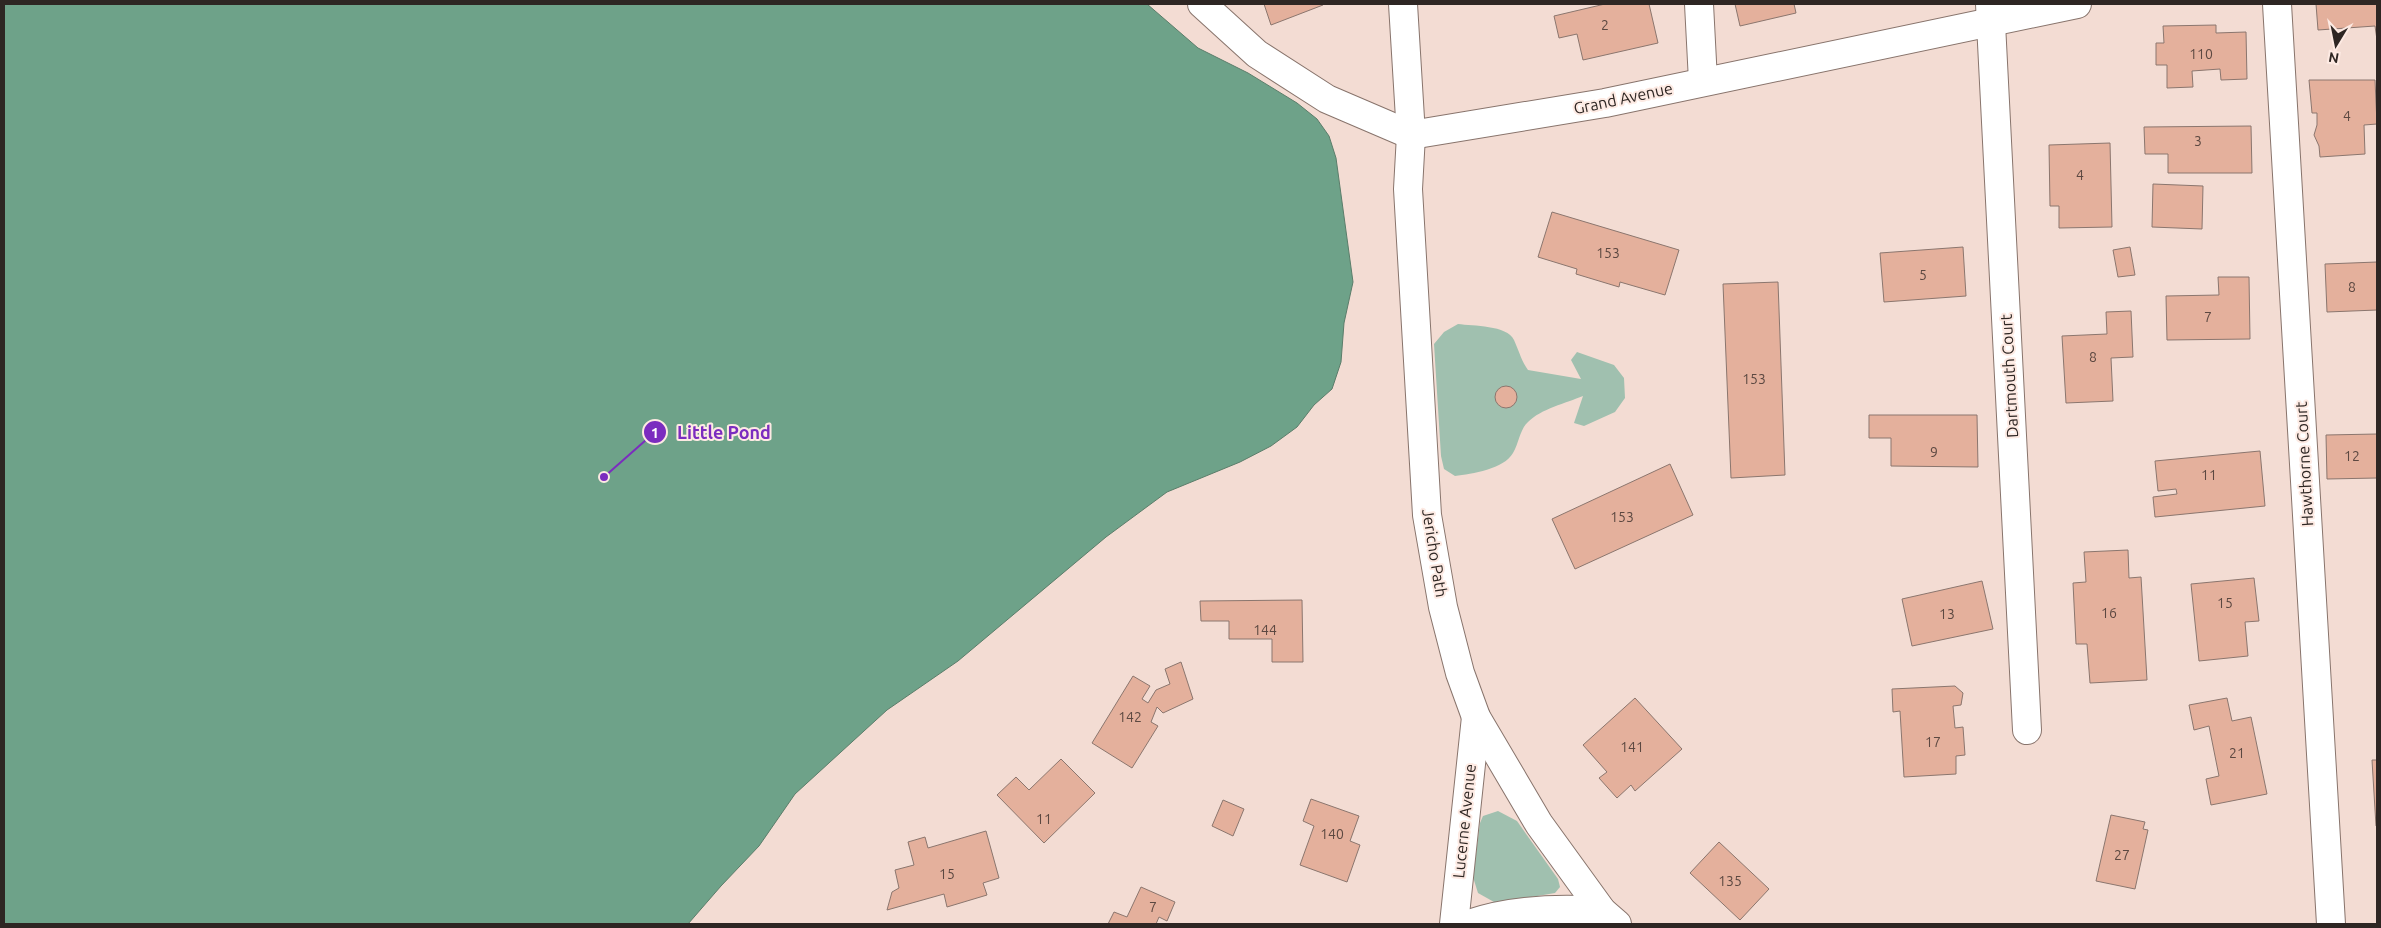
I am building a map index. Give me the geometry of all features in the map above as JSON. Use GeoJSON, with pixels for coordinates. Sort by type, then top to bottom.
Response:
{"type":"FeatureCollection","features":[{"type":"Feature","properties":{"kind":"street"},"geometry":{"type":"LineString","coordinates":[[1202,4],[1257,54],[1327,99],[1411,134]]}},
{"type":"Feature","properties":{"kind":"street","name":"Jericho Path"},"geometry":{"type":"LineString","coordinates":[[1403,4],[1411,134],[1408,198],[1427,515],[1443,606],[1460,673],[1476,717],[1539,824],[1609,917]]}},
{"type":"Feature","properties":{"kind":"street"},"geometry":{"type":"LineString","coordinates":[[1699,4],[1703,81]]}},
{"type":"Feature","properties":{"kind":"street","name":"Grand Avenue"},"geometry":{"type":"LineString","coordinates":[[1411,134],[1606,103],[1990,13],[2077,4]]}},
{"type":"Feature","properties":{"kind":"street","name":"Hawthorne Court"},"geometry":{"type":"LineString","coordinates":[[2277,4],[2331,924]]}},
{"type":"Feature","properties":{"kind":"street","name":"Dartmouth Court"},"geometry":{"type":"LineString","coordinates":[[1990,13],[2027,730]]}},
{"type":"Feature","properties":{"kind":"street","name":"Lucerne Avenue"},"geometry":{"type":"LineString","coordinates":[[1454,924],[1476,717]]}},
{"type":"Feature","properties":{"kind":"street"},"geometry":{"type":"LineString","coordinates":[[1469,924],[1500,915],[1561,908],[1609,917]]}},
{"type":"Feature","properties":{"kind":"shaded area"},"geometry":{"type":"Polygon","coordinates":[[[4,4],[1147,4],[1198,48],[1248,73],[1297,103],[1317,119],[1329,136],[1336,158],[1353,282],[1344,323],[1341,362],[1332,389],[1314,405],[1297,427],[1271,446],[1240,462],[1167,492],[1106,537],[958,661],[887,710],[795,794],[759,846],[688,924],[4,924],[4,4]]]}},
{"type":"Feature","properties":{"kind":"shaded area"},"geometry":{"type":"Polygon","coordinates":[[[1458,324],[1489,327],[1504,331],[1514,340],[1528,370],[1581,379],[1571,360],[1577,352],[1614,365],[1624,378],[1625,398],[1615,412],[1584,426],[1574,423],[1583,396],[1547,410],[1533,417],[1525,425],[1513,453],[1503,463],[1487,470],[1455,476],[1444,469],[1441,456],[1434,344],[1444,332],[1458,324]]]}},
{"type":"Feature","properties":{"kind":"shaded area"},"geometry":{"type":"Polygon","coordinates":[[[1498,811],[1517,821],[1558,879],[1560,887],[1555,893],[1494,902],[1478,893],[1473,877],[1480,823],[1483,816],[1498,811]]]}},
{"type":"Feature","properties":{"kind":"building"},"geometry":{"type":"Polygon","coordinates":[[[1264,4],[1323,4],[1323,5],[1271,25],[1264,4]]]}},
{"type":"Feature","properties":{"kind":"building"},"geometry":{"type":"Polygon","coordinates":[[[1605,4],[1649,4],[1658,43],[1583,60],[1577,34],[1559,38],[1554,16],[1605,4]]]}},
{"type":"Feature","properties":{"kind":"building"},"geometry":{"type":"Polygon","coordinates":[[[1735,4],[1794,4],[1796,13],[1740,26],[1735,4]]]}},
{"type":"Feature","properties":{"kind":"building"},"geometry":{"type":"Polygon","coordinates":[[[2316,4],[2377,4],[2377,40],[2375,26],[2318,30],[2316,4]]]}},
{"type":"Feature","properties":{"kind":"building"},"geometry":{"type":"Polygon","coordinates":[[[2216,25],[2216,33],[2246,32],[2247,79],[2221,80],[2220,69],[2192,71],[2193,87],[2167,88],[2167,65],[2156,65],[2156,43],[2164,43],[2163,26],[2216,25]]]}},
{"type":"Feature","properties":{"kind":"building"},"geometry":{"type":"Polygon","coordinates":[[[2309,80],[2375,80],[2377,124],[2364,125],[2365,154],[2320,157],[2319,146],[2314,135],[2317,125],[2317,113],[2312,113],[2309,80]]]}},
{"type":"Feature","properties":{"kind":"building"},"geometry":{"type":"Polygon","coordinates":[[[2251,126],[2252,173],[2168,173],[2168,154],[2145,154],[2144,127],[2251,126]]]}},
{"type":"Feature","properties":{"kind":"building"},"geometry":{"type":"Polygon","coordinates":[[[2110,143],[2112,227],[2059,228],[2059,206],[2050,206],[2049,145],[2110,143]]]}},
{"type":"Feature","properties":{"kind":"building"},"geometry":{"type":"Polygon","coordinates":[[[2153,184],[2203,186],[2202,229],[2152,227],[2153,184]]]}},
{"type":"Feature","properties":{"kind":"building"},"geometry":{"type":"Polygon","coordinates":[[[1552,212],[1679,250],[1665,295],[1620,282],[1619,287],[1576,274],[1577,269],[1538,257],[1552,212]]]}},
{"type":"Feature","properties":{"kind":"building"},"geometry":{"type":"Polygon","coordinates":[[[1963,247],[1966,296],[1884,302],[1880,253],[1963,247]]]}},
{"type":"Feature","properties":{"kind":"building"},"geometry":{"type":"Polygon","coordinates":[[[2130,247],[2135,275],[2118,277],[2113,250],[2130,247]]]}},
{"type":"Feature","properties":{"kind":"building"},"geometry":{"type":"Polygon","coordinates":[[[2377,262],[2377,310],[2327,312],[2325,264],[2377,262]]]}},
{"type":"Feature","properties":{"kind":"building"},"geometry":{"type":"Polygon","coordinates":[[[2218,277],[2249,277],[2250,339],[2167,340],[2166,296],[2219,295],[2218,277]]]}},
{"type":"Feature","properties":{"kind":"building"},"geometry":{"type":"Polygon","coordinates":[[[1778,282],[1785,475],[1731,478],[1723,284],[1778,282]]]}},
{"type":"Feature","properties":{"kind":"building"},"geometry":{"type":"Polygon","coordinates":[[[2131,311],[2133,357],[2111,358],[2113,401],[2066,403],[2062,336],[2107,334],[2106,312],[2131,311]]]}},
{"type":"Feature","properties":{"kind":"building"},"geometry":{"type":"Polygon","coordinates":[[[1506,386],[1514,389],[1517,397],[1514,405],[1506,408],[1498,405],[1495,397],[1498,389],[1506,386]]]}},
{"type":"Feature","properties":{"kind":"building"},"geometry":{"type":"Polygon","coordinates":[[[1869,415],[1977,415],[1978,467],[1891,466],[1891,438],[1869,438],[1869,415]]]}},
{"type":"Feature","properties":{"kind":"building"},"geometry":{"type":"Polygon","coordinates":[[[2377,434],[2377,478],[2327,479],[2326,435],[2377,434]]]}},
{"type":"Feature","properties":{"kind":"building"},"geometry":{"type":"Polygon","coordinates":[[[2260,451],[2265,506],[2155,517],[2153,497],[2177,494],[2176,489],[2158,491],[2155,461],[2260,451]]]}},
{"type":"Feature","properties":{"kind":"building"},"geometry":{"type":"Polygon","coordinates":[[[1670,464],[1693,515],[1575,569],[1552,519],[1670,464]]]}},
{"type":"Feature","properties":{"kind":"building"},"geometry":{"type":"Polygon","coordinates":[[[2128,550],[2129,578],[2141,577],[2147,680],[2090,683],[2087,644],[2076,644],[2073,583],[2086,582],[2084,552],[2128,550]]]}},
{"type":"Feature","properties":{"kind":"building"},"geometry":{"type":"Polygon","coordinates":[[[2254,578],[2259,621],[2245,622],[2248,656],[2199,661],[2191,584],[2254,578]]]}},
{"type":"Feature","properties":{"kind":"building"},"geometry":{"type":"Polygon","coordinates":[[[1982,581],[1993,629],[1912,646],[1902,599],[1982,581]]]}},
{"type":"Feature","properties":{"kind":"building"},"geometry":{"type":"Polygon","coordinates":[[[1302,600],[1303,662],[1272,662],[1272,639],[1229,639],[1229,621],[1201,621],[1200,601],[1302,600]]]}},
{"type":"Feature","properties":{"kind":"building"},"geometry":{"type":"Polygon","coordinates":[[[1181,662],[1193,699],[1163,713],[1157,707],[1151,722],[1158,726],[1132,768],[1092,743],[1133,676],[1150,686],[1142,699],[1148,703],[1156,690],[1170,684],[1165,669],[1181,662]]]}},
{"type":"Feature","properties":{"kind":"building"},"geometry":{"type":"Polygon","coordinates":[[[1955,686],[1963,693],[1961,705],[1953,706],[1955,728],[1963,727],[1965,755],[1956,756],[1956,774],[1904,777],[1900,711],[1893,712],[1892,689],[1955,686]]]}},
{"type":"Feature","properties":{"kind":"building"},"geometry":{"type":"Polygon","coordinates":[[[1635,698],[1682,749],[1635,791],[1631,785],[1617,798],[1599,778],[1607,772],[1583,745],[1635,698]]]}},
{"type":"Feature","properties":{"kind":"building"},"geometry":{"type":"Polygon","coordinates":[[[2227,698],[2232,721],[2251,717],[2267,794],[2211,805],[2206,779],[2219,776],[2209,726],[2194,730],[2189,705],[2227,698]]]}},
{"type":"Feature","properties":{"kind":"building"},"geometry":{"type":"Polygon","coordinates":[[[1061,759],[1095,793],[1044,843],[997,795],[1016,777],[1029,790],[1061,759]]]}},
{"type":"Feature","properties":{"kind":"building"},"geometry":{"type":"Polygon","coordinates":[[[2372,760],[2377,760],[2377,826],[2376,826],[2372,760]]]}},
{"type":"Feature","properties":{"kind":"building"},"geometry":{"type":"Polygon","coordinates":[[[1311,799],[1359,816],[1350,841],[1360,845],[1347,882],[1300,865],[1314,826],[1303,821],[1311,799]]]}},
{"type":"Feature","properties":{"kind":"building"},"geometry":{"type":"Polygon","coordinates":[[[1223,800],[1244,809],[1233,836],[1212,826],[1223,800]]]}},
{"type":"Feature","properties":{"kind":"building"},"geometry":{"type":"Polygon","coordinates":[[[2111,815],[2145,822],[2143,829],[2148,830],[2135,889],[2096,881],[2111,815]]]}},
{"type":"Feature","properties":{"kind":"building"},"geometry":{"type":"Polygon","coordinates":[[[986,831],[999,878],[983,883],[987,895],[947,907],[944,894],[887,910],[892,892],[899,888],[895,870],[914,865],[908,842],[925,837],[928,848],[986,831]]]}},
{"type":"Feature","properties":{"kind":"building"},"geometry":{"type":"Polygon","coordinates":[[[1719,842],[1769,889],[1740,920],[1690,873],[1719,842]]]}},
{"type":"Feature","properties":{"kind":"building"},"geometry":{"type":"Polygon","coordinates":[[[1141,887],[1175,902],[1167,921],[1159,917],[1156,924],[1108,924],[1114,912],[1127,917],[1141,887]]]}},
{"type":"Feature","properties":{"kind":"place","name":"Little Pond"},"geometry":{"type":"Point","coordinates":[604,477]}}]}
